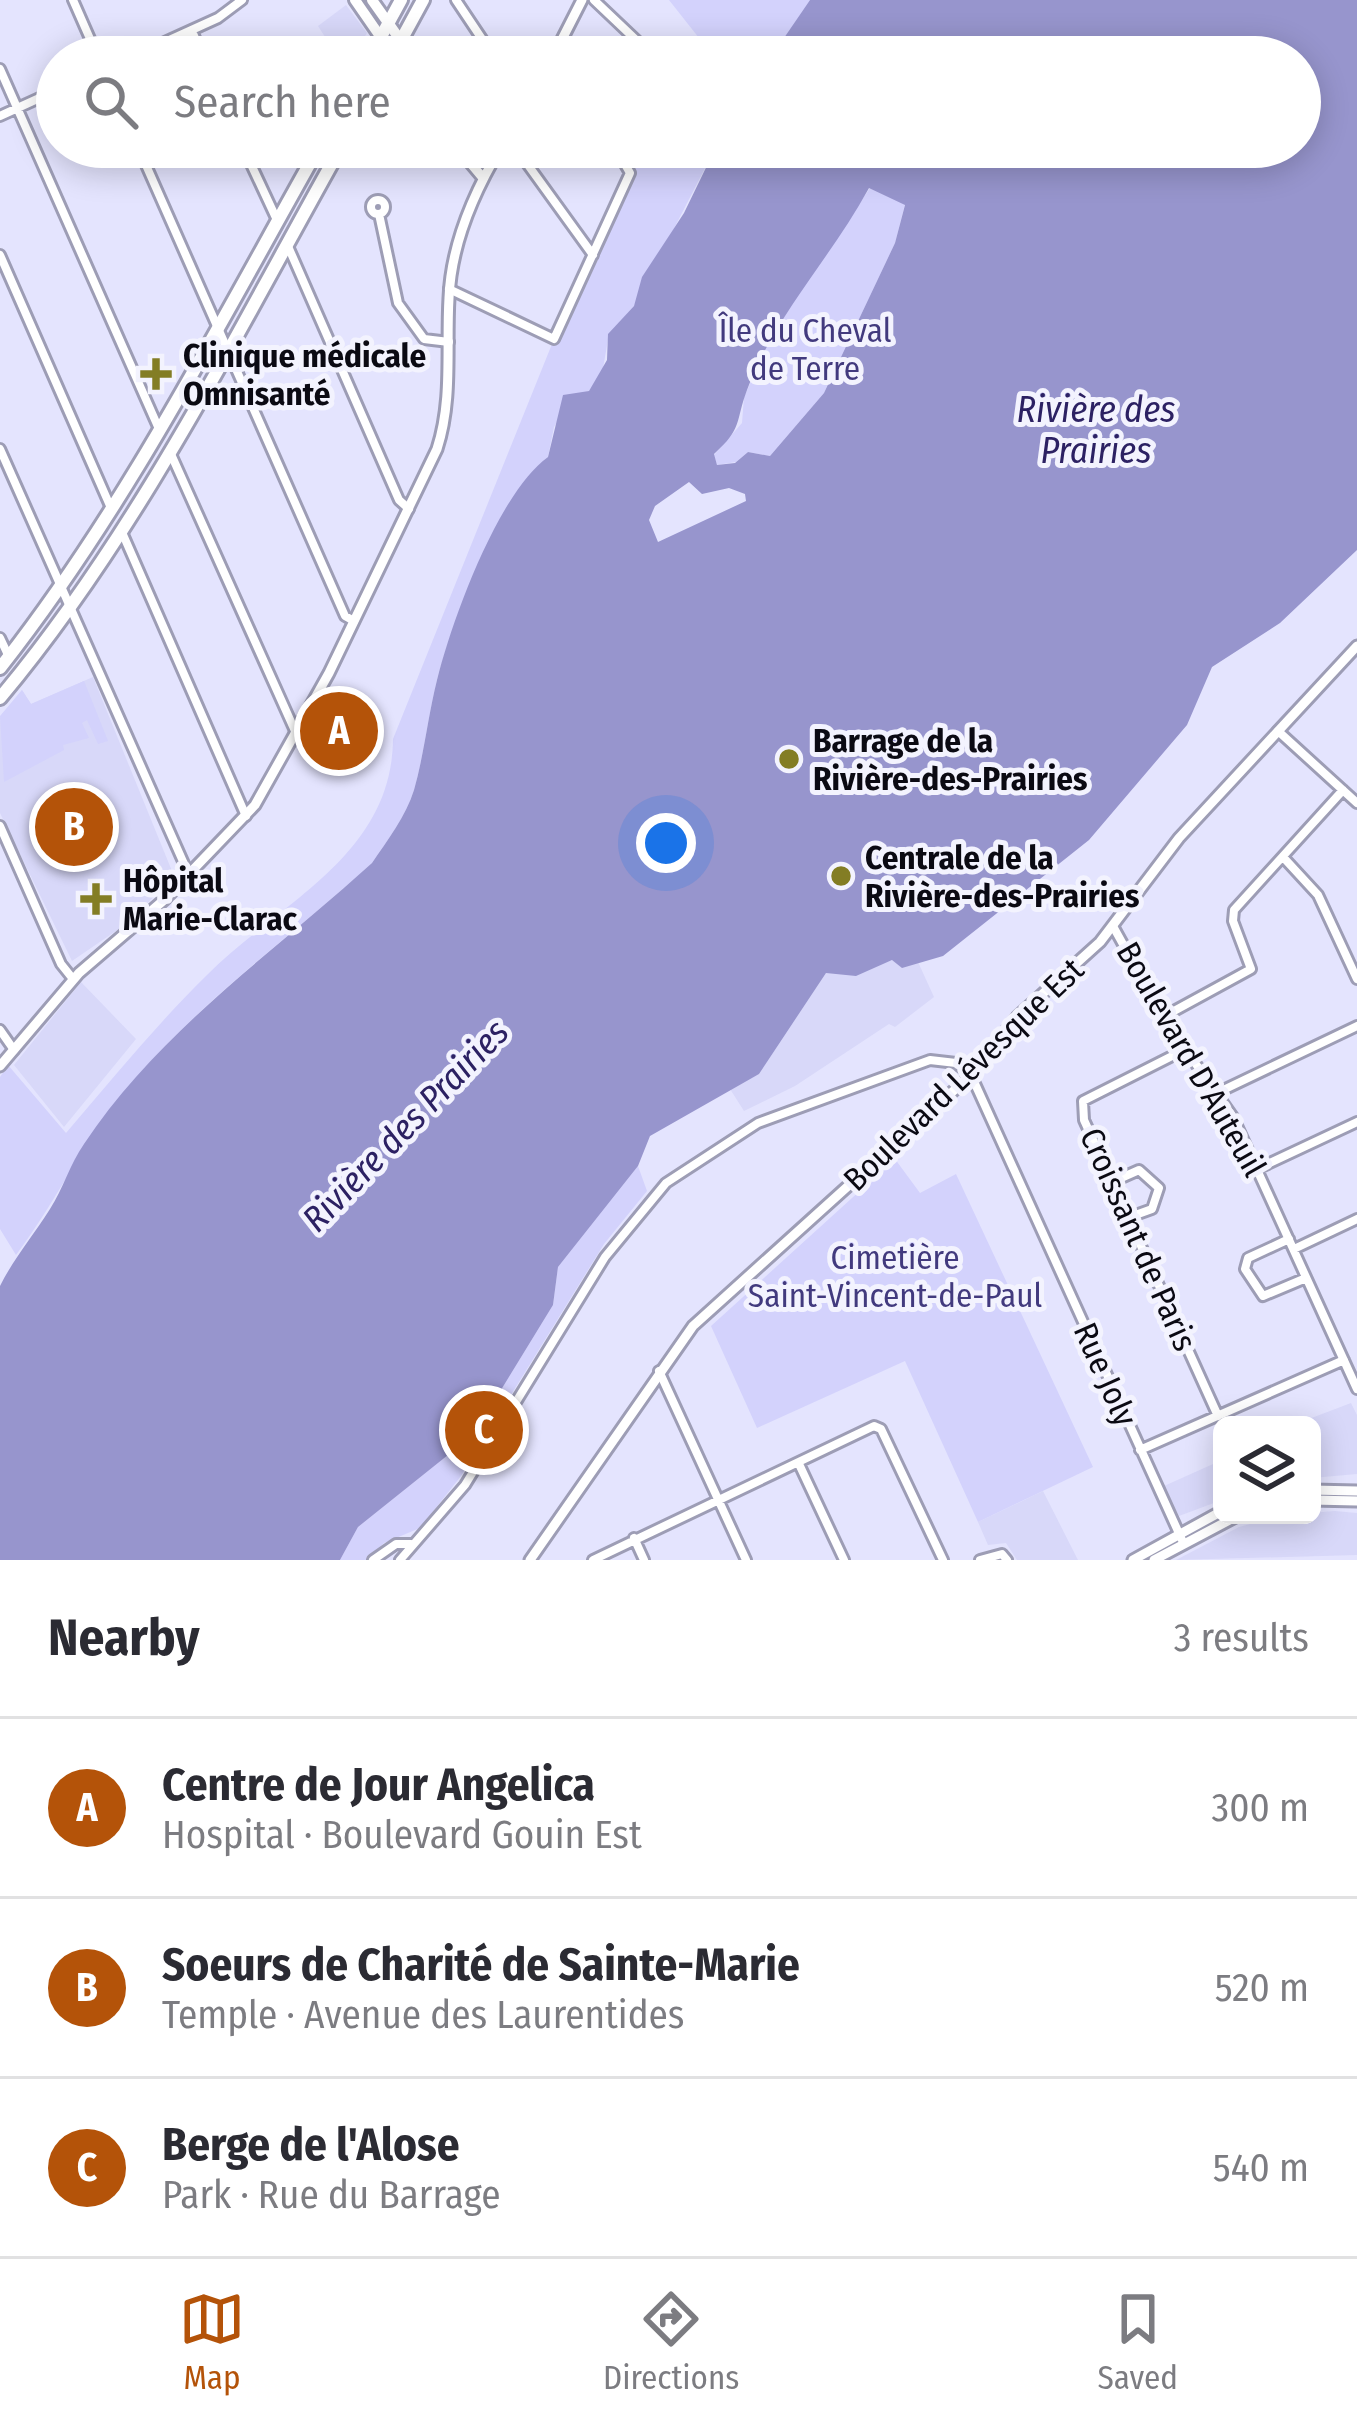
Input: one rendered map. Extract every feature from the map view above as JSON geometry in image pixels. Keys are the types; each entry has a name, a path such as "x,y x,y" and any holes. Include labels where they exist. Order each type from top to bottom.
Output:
{"main road":[{"path":"355,0 380,36"},
{"path":"371,0 397,36"},
{"path":"382,36 401,0"},
{"path":"404,36 423,0"},
{"path":"4,663 61,586 160,430 307,168"},
{"path":"0,698 70,607 170,451 329,168"}],"street":[{"path":"73,0 89,36"},
{"path":"456,0 480,36"},
{"path":"564,36 582,0"},
{"path":"594,0 632,36"},
{"path":"180,36 237,2"},
{"path":"192,31 194,36"},
{"path":"0,69 36,151"},
{"path":"0,116 36,99"},
{"path":"44,168 160,430"},
{"path":"147,168 345,616 354,621"},
{"path":"254,168 278,221"},
{"path":"475,168 483,178"},
{"path":"0,1066 73,979 189,875 246,816 297,735 409,509 443,428 449,289 463,226 489,168"},
{"path":"530,168 593,254"},
{"path":"449,289 554,339 628,168"},
{"path":"379,214 401,309 424,339 448,343"},
{"path":"287,244 399,500 409,509"},
{"path":"0,255 110,508"},
{"path":"0,449 189,875"},
{"path":"170,451 297,735"},
{"path":"120,529 246,816"},
{"path":"0,638 4,663"},
{"name":"Boulevard Lévesque Est","path":"530,1560 601,1466 659,1370 693,1326 971,1075 1018,1016 1114,928 1179,838 1357,646"},
{"path":"1276,730 1357,803"},
{"path":"1163,1016 1251,969 1233,921 1234,910 1343,790"},
{"path":"0,826 61,964 73,979"},
{"path":"1283,857 1318,895 1357,979"},
{"name":"Boulevard D'Auteuil","path":"1114,928 1163,1016 1219,1092 1357,1389"},
{"path":"1219,1092 1357,1026"},
{"path":"0,1030 14,1050"},
{"name":"Croissant de Paris","path":"1186,1049 1083,1101 1084,1120 1218,1416"},
{"path":"400,1560 465,1485 638,1211 678,1173 758,1124 930,1060 956,1063 971,1075"},
{"name":"Rue Joly","path":"971,1075 1181,1538"},
{"path":"1257,1169 1357,1122"},
{"path":"1112,1182 1139,1170 1160,1188 1152,1208 1127,1218"},
{"path":"1294,1249 1357,1219"},
{"path":"1289,1238 1248,1258 1245,1269 1262,1296 1306,1278"},
{"path":"1218,1416 1344,1360"},
{"path":"659,1370 746,1560"},
{"path":"1140,1450 1213,1418"},
{"path":"593,1560 874,1426 881,1429 943,1560"},
{"path":"799,1463 844,1560"},
{"path":"1321,1490 1356,1492"},
{"path":"1321,1498 1356,1492"},
{"path":"1154,1560 1213,1517"},
{"path":"1133,1560 1216,1524"},
{"path":"634,1538 644,1560"},
{"path":"373,1560 396,1544 412,1544"},
{"path":"980,1560 1002,1554 1007,1560"}],"shaded area":[{"path":"346,5 367,33 324,36 318,26"},
{"path":"93,677 174,876 129,922 72,961 0,813 0,717 22,690 31,704"},
{"path":"893,960 902,967 918,962 934,997 895,1027 889,1024 795,1086 744,1111 730,1089 759,1074 826,973 849,973"},
{"path":"81,982 136,1039 64,1127 14,1065"},
{"path":"1351,1403 1357,1415 1357,1474 1321,1477 1321,1416 1317,1416"},
{"path":"1213,1464 1213,1503 1179,1516 1164,1486"},
{"path":"1043,1491 1078,1560 1017,1560 1006,1543 988,1545 978,1522"},
{"path":"1321,1512 1357,1513 1357,1555 1176,1560 1239,1527 1321,1524"}],"green space":[{"path":"669,0 810,0 786,36 697,36"},
{"path":"633,168 705,168 634,306 609,334 602,374 589,391 572,397 554,427 548,457 514,498 481,560 444,656 414,790 401,819 372,863 219,994 134,1080 16,1255 0,1229 0,1077 8,1065 66,1133 207,975 327,874 353,846 374,815 388,780 393,739 554,339"},
{"name":"Île du Cheval de Terre","path":"870,188 905,204 895,243 824,393 770,456 748,452 736,462 717,465 714,455 742,423 744,397 773,332"},
{"path":"84,681 108,741 98,744 87,720 82,723 89,738 63,745 64,750 4,782 0,716 22,690 31,704"},
{"name":"Cimetière Saint-Vincent-de-Paul","path":"895,1159 920,1193 956,1174 1093,1467 978,1522 905,1361 757,1428 711,1326"},
{"path":"638,1166 647,1191 604,1244 461,1476 420,1528 384,1543 368,1560 340,1560 358,1527 463,1443 485,1416 553,1305 558,1267"}],"water":[{"name":"Rivière des Prairies","path":"810,0 1357,0 1357,550 1280,623 1212,667 1187,725 1089,840 943,956 902,968 892,960 856,976 826,973 759,1074 650,1136 638,1166 558,1267 553,1305 485,1416 463,1443 358,1527 340,1560 0,1560 0,1286 55,1201 84,1144 114,1103 182,1029 372,863 396,828 414,790 444,655 479,559 512,499 548,457 563,395 589,391 607,360 608,334 634,306 642,277 684,213 706,168 1321,168 1321,36 785,36","holes":["869,188 905,205 895,243 824,393 770,456 748,452 735,463 717,465 714,454 734,431 747,390 773,337","689,482 702,494 729,488 745,494 746,501 658,542 649,520 655,506"]}],"place":[{"name":"Clinique médicale Omnisanté","path":"156,374"},
{"name":"Centre de Jour Angelica","path":"339,731"},
{"name":"Barrage de la Rivière-des-Prairies","path":"789,759"},
{"name":"Soeurs de Charité de Sainte-Marie","path":"74,827"},
{"name":"Centrale de la Rivière-des-Prairies","path":"841,876"},
{"name":"Hôpital Marie-Clarac","path":"96,899"},
{"name":"Berge de l'Alose","path":"484,1430"}]}
